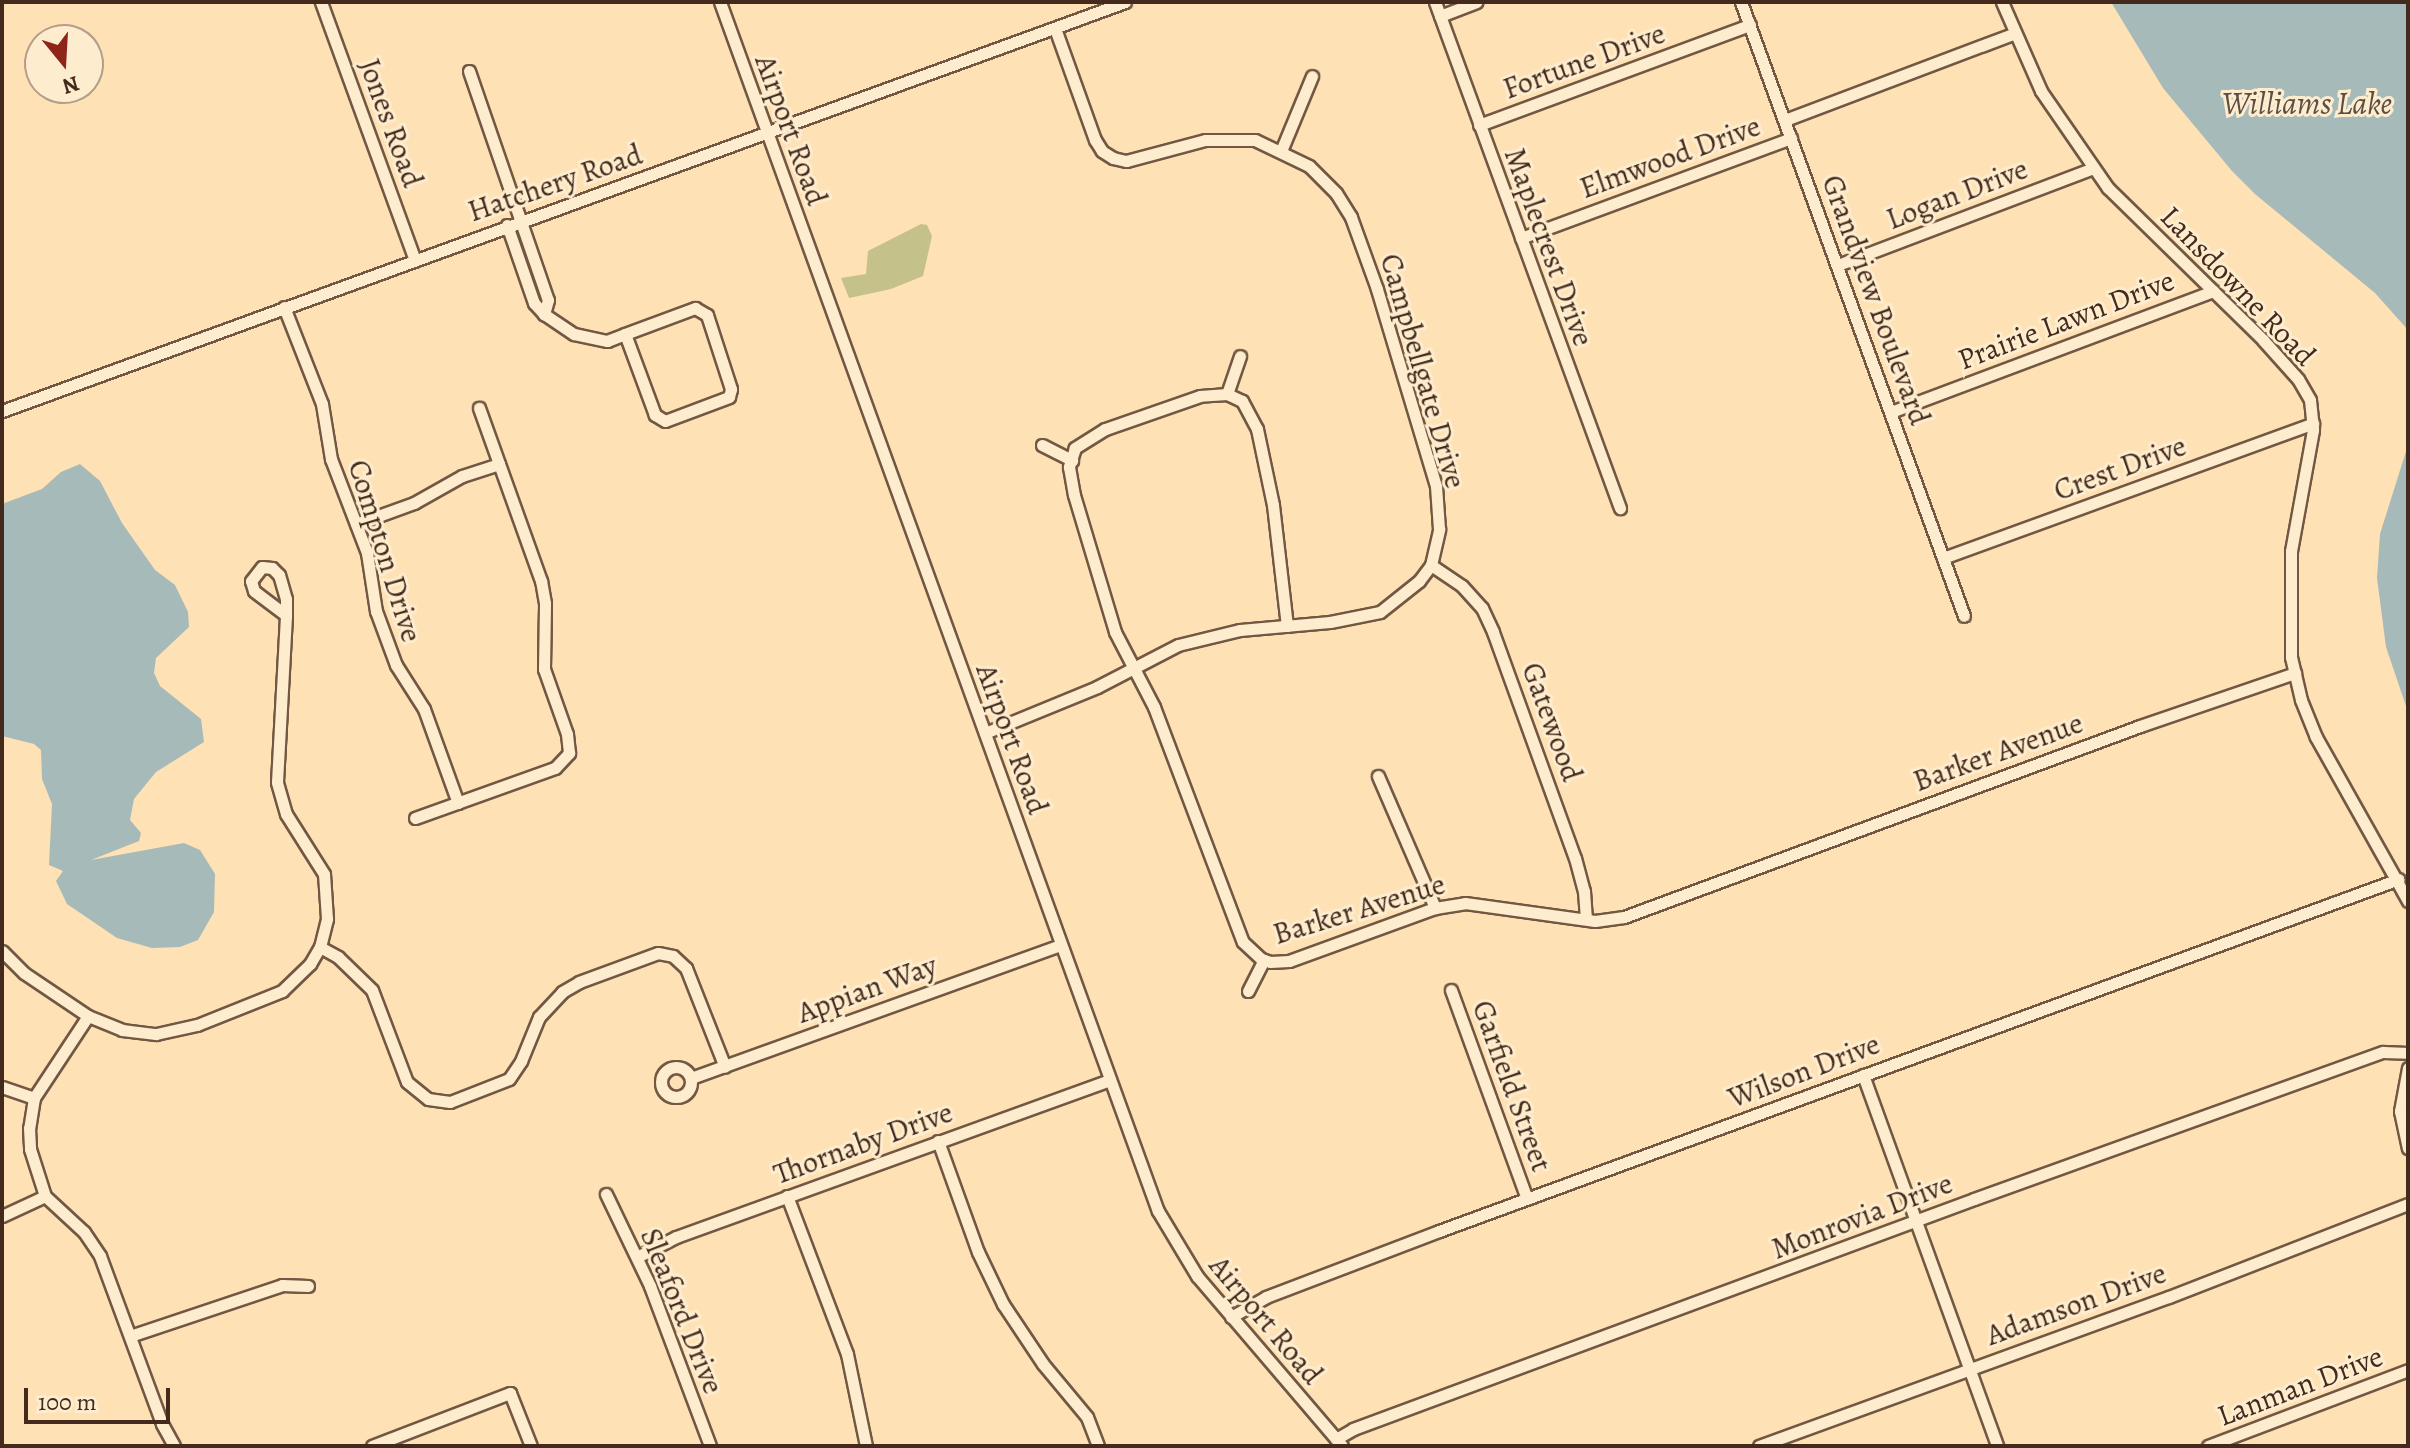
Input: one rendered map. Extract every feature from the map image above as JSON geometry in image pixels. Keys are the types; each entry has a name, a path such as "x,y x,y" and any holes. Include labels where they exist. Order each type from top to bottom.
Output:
{"street":[{"name":"Jones Road","path":"321,2 415,260"},
{"name":"Airport Road","path":"720,2 1109,1080 1167,1230 1187,1263 1339,1442"},
{"name":"Hatchery Road","path":"2,409 1125,2"},
{"name":"Maplecrest Drive","path":"1435,2 1620,508"},
{"path":"1440,16 1476,2"},
{"name":"Grandview Boulevard","path":"1741,2 1964,616"},
{"name":"Lansdowne Road","path":"2002,2 2041,91 2108,188 2298,379 2310,400 2313,423 2291,551 2289,610 2295,673 2316,737 2399,879 2408,901"},
{"name":"Fortune Drive","path":"1479,125 1750,25"},
{"name":"Campbellgate Drive","path":"1055,28 1095,140 1102,151 1113,158 1126,161 1174,146 1230,139 1255,140 1309,166 1336,193 1362,246 1436,486 1439,529 1431,565"},
{"name":"Elmwood Drive","path":"1785,120 2015,33"},
{"path":"469,71 548,300 544,314"},
{"path":"1281,151 1312,76"},
{"name":"Elmwood Drive","path":"1521,238 1791,138"},
{"name":"Logan Drive","path":"1838,265 2093,168"},
{"path":"507,225 534,303 544,314 590,340 607,341 625,334 695,308 707,315 731,389 729,397 665,421 655,415 625,334"},
{"name":"Prairie Lawn Drive","path":"1891,412 2213,291"},
{"name":"Compton Drive","path":"284,307 322,404 331,459 372,572 376,611 396,665 424,709 458,803"},
{"path":"1227,394 1240,356"},
{"path":"1042,445 1072,460 1082,442 1105,429 1200,396 1227,394 1242,401 1257,429 1273,505 1287,626"},
{"path":"415,818 555,768 569,753 567,734 544,669 545,603 541,581 479,408"},
{"name":"Crest Drive","path":"1943,558 2313,423"},
{"name":"Barker Avenue","path":"1072,460 1069,467 1088,547 1115,632 1134,666 1186,786 1243,942 1264,960 1289,961 1435,908 1465,903 1586,919 1624,917 2110,737 2295,673"},
{"path":"356,524 414,503 462,476 499,464"},
{"path":"985,733 1059,704 1178,645 1211,635 1330,622 1380,612 1419,581 1431,565"},
{"name":"Gatewood","path":"1431,565 1462,586 1482,608 1493,632 1575,858 1586,919"},
{"path":"2,951 24,973 88,1016 122,1030 156,1034 197,1025 282,991 310,964 320,947 327,919 324,874 286,814 277,782 286,615"},
{"path":"1378,776 1435,908"},
{"name":"Wilson Drive","path":"1231,1317 1266,1297 1527,1199 2399,879"},
{"name":"Appian Way","path":"691,1078 1061,945"},
{"path":"320,947 338,957 372,990 407,1082 428,1099 450,1102 509,1079 521,1061 539,1017 562,992 579,982 658,953 673,956 686,968 725,1067"},
{"path":"1248,991 1264,960"},
{"name":"Garfield Street","path":"1451,990 1527,1199"},
{"path":"88,1016 34,1098 29,1128 30,1149 45,1196 84,1232 100,1256 162,1424 174,1446"},
{"name":"Monrovia Drive","path":"1339,1442 1353,1429 1915,1221 2383,1052 2408,1053"},
{"path":"2408,1068 2400,1111 2408,1148"},
{"path":"1863,1075 1997,1446"},
{"name":"Thornaby Drive","path":"637,1257 676,1237 1109,1080"},
{"path":"2,1087 34,1098"},
{"path":"938,1141 978,1252 1003,1304 1043,1364 1087,1417 1098,1446"},
{"name":"Sleaford Drive","path":"606,1194 637,1257 710,1446"},
{"path":"2,1216 45,1196"},
{"path":"787,1196 847,1354 866,1446"},
{"name":"Adamson Drive","path":"1759,1446 2169,1297 2408,1204"},
{"path":"130,1336 282,1285 308,1286"},
{"name":"Lanman Drive","path":"2208,1446 2408,1370"},
{"path":"372,1446 510,1393 531,1446"}],"shaded area":[{"path":"921,224 927,225 932,236 923,276 891,289 849,298 841,278 866,274 868,251"}],"water":[{"name":"Williams Lake","path":"2111,2 2408,2 2408,330 2375,293 2255,194 2232,171 2163,88"},
{"path":"2408,445 2408,712 2386,647 2377,578 2380,534"},
{"path":"80,464 100,481 122,523 155,570 175,585 188,612 189,627 156,658 154,673 160,686 201,719 204,742 156,772 134,799 130,820 141,833 139,841 91,860 184,843 200,850 215,874 214,912 198,940 180,947 152,948 117,938 67,904 56,881 63,871 49,865 52,804 42,779 41,750 34,744 2,736 2,504 42,489 61,472"}]}
